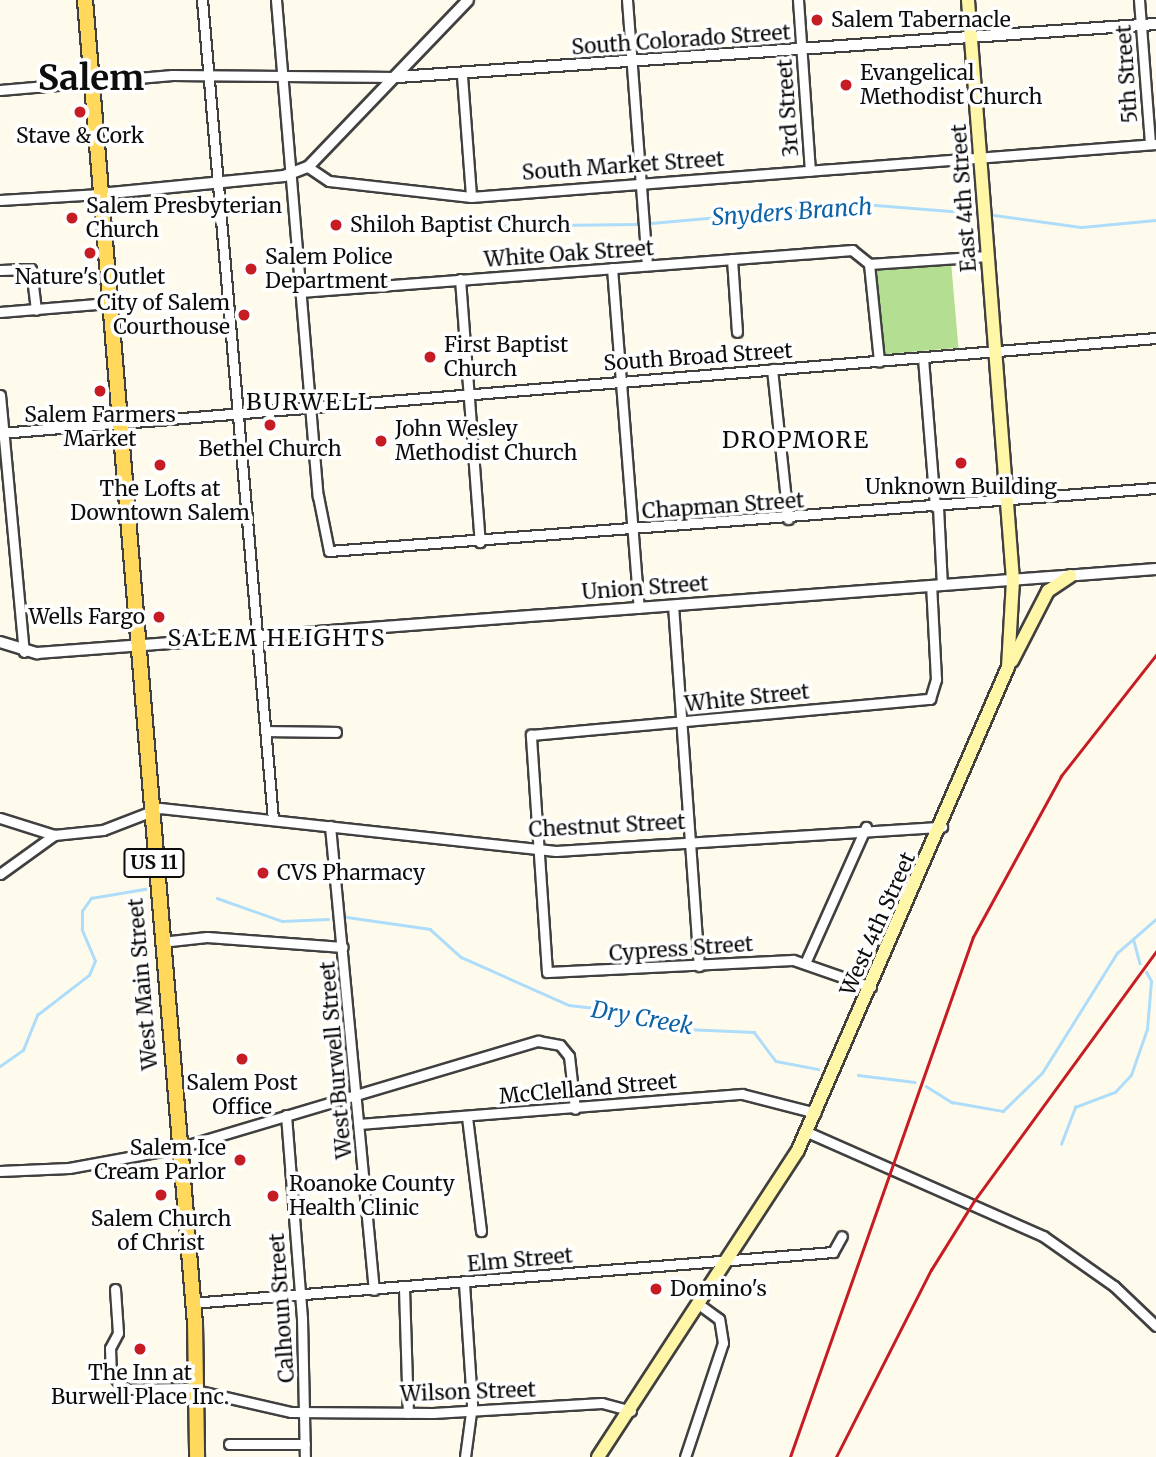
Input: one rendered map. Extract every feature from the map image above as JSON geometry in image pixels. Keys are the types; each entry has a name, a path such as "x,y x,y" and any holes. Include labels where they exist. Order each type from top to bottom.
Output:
{"main road":[{"name":"US 11","path":"85,0 118,424"},
{"name":"East 4th Street","path":"968,0 995,351"},
{"name":"West 4th Street","path":"598,1457 631,1410 807,1132 942,827 1008,667 1013,580 995,351"},
{"name":"West Main Street","path":"118,424 191,1303 197,1392 197,1457"},
{"path":"1008,667 1048,591 1070,576"}],"street":[{"path":"202,0 234,414 258,637 273,820"},
{"path":"276,0 285,74 299,292 310,406"},
{"path":"627,0 647,265"},
{"name":"3rd Street","path":"798,0 810,171"},
{"name":"5th Street","path":"1139,0 1153,144"},
{"path":"0,200 100,194 292,175 308,167 398,77 462,3"},
{"name":"South Colorado Street","path":"0,90 172,75 462,76 1156,24"},
{"path":"462,76 471,197"},
{"name":"South Market Street","path":"308,167 330,181 471,197 1153,144"},
{"name":"White Oak Street","path":"299,292 842,250 862,253 869,264"},
{"path":"879,361 869,264 988,256"},
{"path":"732,259 737,332"},
{"path":"612,268 639,608"},
{"path":"0,270 31,269 36,310"},
{"path":"460,279 480,542"},
{"path":"0,312 109,303"},
{"name":"South Broad Street","path":"1,433 1156,338"},
{"name":"White Street","path":"536,850 531,735 928,699 936,692 937,507 923,358"},
{"path":"772,369 789,519"},
{"path":"0,395 1,433 24,652 0,642"},
{"name":"Chapman Street","path":"310,406 325,545 334,553 1007,502 1156,488"},
{"name":"Union Street","path":"24,652 136,646 1156,569"},
{"path":"673,605 693,840 699,966"},
{"path":"266,731 336,732"},
{"path":"0,818 54,835 103,830 150,810"},
{"name":"Chestnut Street","path":"150,810 273,820 536,850 866,827 942,827"},
{"name":"West Burwell Street","path":"330,827 374,1290"},
{"path":"806,961 866,827"},
{"path":"0,874 54,835"},
{"name":"Cypress Street","path":"536,850 543,962 550,974 806,961 871,987"},
{"path":"161,942 207,937 343,947"},
{"path":"0,1171 69,1168 178,1148 531,1042 565,1050 575,1109"},
{"name":"McClelland Street","path":"359,1124 742,1094 816,1113"},
{"name":"Calhoun Street","path":"286,1115 301,1296 305,1457"},
{"path":"467,1117 481,1231"},
{"path":"807,1132 1043,1236 1114,1286 1156,1326"},
{"name":"Elm Street","path":"191,1303 833,1252 842,1236"},
{"path":"464,1283 470,1412 465,1457"},
{"path":"404,1288 408,1413"},
{"name":"Wilson Street","path":"115,1289 118,1334 110,1348 115,1383 124,1389 197,1392 305,1413 470,1412 602,1403 631,1410"},
{"path":"685,1457 723,1343 719,1319 698,1304"},
{"path":"229,1444 305,1444"}],"green space":[{"path":"951,262 958,348 884,354 876,269"}],"waterway":[{"name":"Snyders Branch","path":"651,223 863,204 975,213"},
{"name":"Snyders Branch","path":"994,215 1082,227 1156,220"},
{"name":"Snyders Branch","path":"473,226 638,224"},
{"name":"Dry Creek","path":"0,1066 23,1050 37,1015 89,975 95,961 82,930 82,911 91,898 145,889"},
{"name":"Dry Creek","path":"217,898 282,921 328,919"},
{"name":"Dry Creek","path":"347,917 430,929 461,957 569,1005 655,1015 685,1029 754,1032 776,1061 818,1069"},
{"name":"Dry Creek","path":"926,1086 952,1102 1003,1111 1042,1073 1117,953 1156,919"},
{"path":"1134,941 1140,963"},
{"path":"1061,1144 1075,1107 1115,1092 1131,1075 1147,1029 1151,981 1146,972"},
{"name":"Dry Creek","path":"858,1075 915,1082"}],"railway":[{"path":"790,1457 973,937 1061,776 1156,655"},
{"path":"836,1457 931,1270 974,1201 1156,951"}],"place":[{"name":"Salem Tabernacle","path":"817,20"},
{"name":"Evangelical Methodist Church","path":"846,85"},
{"name":"Stave & Cork","path":"80,112"},
{"name":"Salem Presbyterian Church","path":"72,218"},
{"name":"Shiloh Baptist Church","path":"336,225"},
{"name":"Nature's Outlet","path":"90,253"},
{"name":"Salem Police Department","path":"251,269"},
{"name":"City of Salem Courthouse","path":"244,315"},
{"name":"First Baptist Church","path":"430,357"},
{"name":"Salem Farmers Market","path":"100,391"},
{"name":"Bethel Church","path":"270,425"},
{"name":"John Wesley Methodist Church","path":"381,441"},
{"name":"Unknown Building","path":"961,463"},
{"name":"The Lofts at Downtown Salem","path":"160,465"},
{"name":"Wells Fargo","path":"159,617"},
{"name":"CVS Pharmacy","path":"263,873"},
{"name":"Salem Post Office","path":"242,1059"},
{"name":"Salem Ice Cream Parlor","path":"240,1160"},
{"name":"Salem Church of Christ","path":"161,1195"},
{"name":"Roanoke County Health Clinic","path":"273,1196"},
{"name":"Domino's","path":"656,1289"},
{"name":"The Inn at Burwell Place Inc.","path":"140,1349"}],"district":[{"name":"Salem","path":"91,78"},
{"name":"BURWELL","path":"310,402"},
{"name":"DROPMORE","path":"796,440"},
{"name":"SALEM HEIGHTS","path":"277,638"}]}
